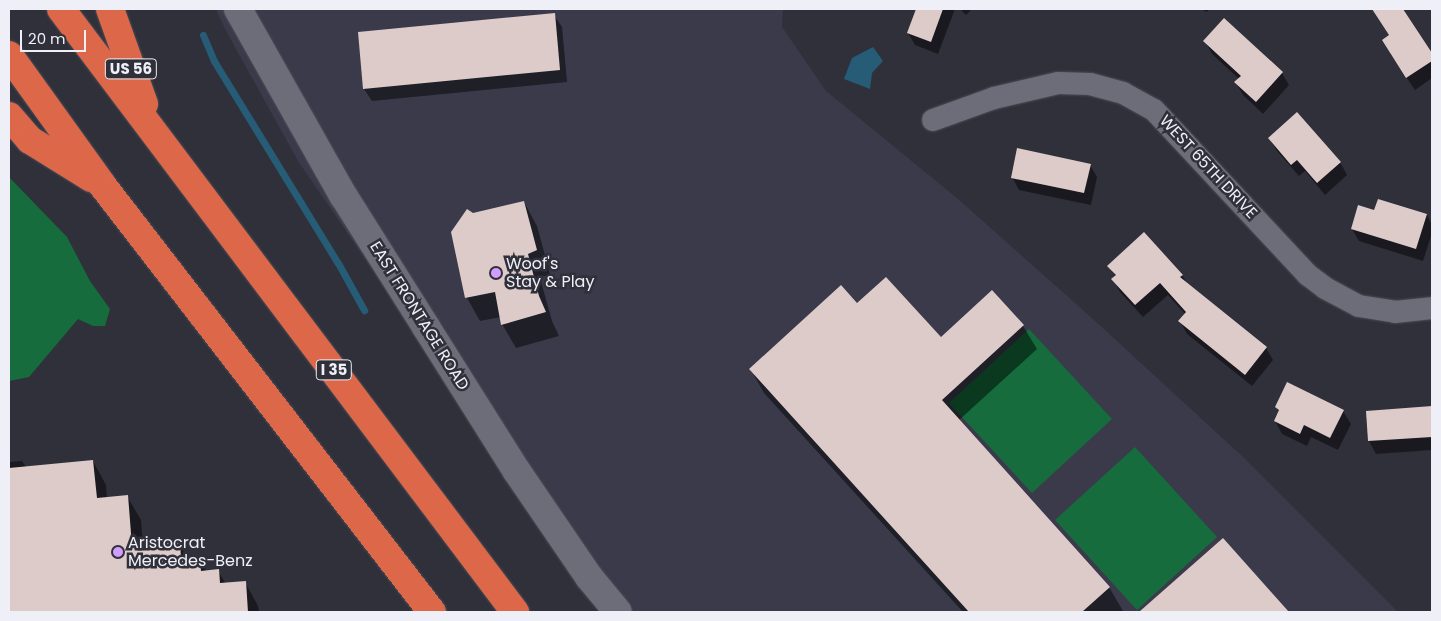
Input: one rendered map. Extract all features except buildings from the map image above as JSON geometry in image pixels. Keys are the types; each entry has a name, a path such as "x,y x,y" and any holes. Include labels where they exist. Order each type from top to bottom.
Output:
{"highway":[{"name":"I 35","path":"61,9 515,612"},
{"name":"US 56","path":"110,9 152,129"},
{"path":"9,55 103,186 432,612"},
{"path":"9,116 30,140 103,186"}],"street":[{"name":"EAST FRONTAGE ROAD","path":"238,9 343,195 516,470 589,577 618,612"},
{"name":"WEST 65TH DRIVE","path":"933,120 994,98 1029,88 1058,84 1090,84 1123,94 1154,110 1308,275 1325,288 1359,306 1395,312 1432,308"}],"shaded area":[{"path":"216,9 783,9 782,27 826,91 958,199 1094,320 1242,456 1398,612 608,612 298,161 225,29"}],"green space":[{"path":"9,177 67,237 90,281 110,309 105,326 93,326 78,319 29,377 9,381"},
{"path":"1029,329 1112,419 1032,493 949,403"},
{"path":"1135,447 1217,537 1137,610 1055,520"}],"water":[{"path":"873,47 883,61 872,73 870,89 844,79 852,58"}],"waterway":[{"path":"203,35 214,61 338,263 364,310"}],"place":[{"name":"Woof's Stay & Play","path":"496,273"},
{"name":"Aristocrat Mercedes-Benz","path":"118,552"}]}
